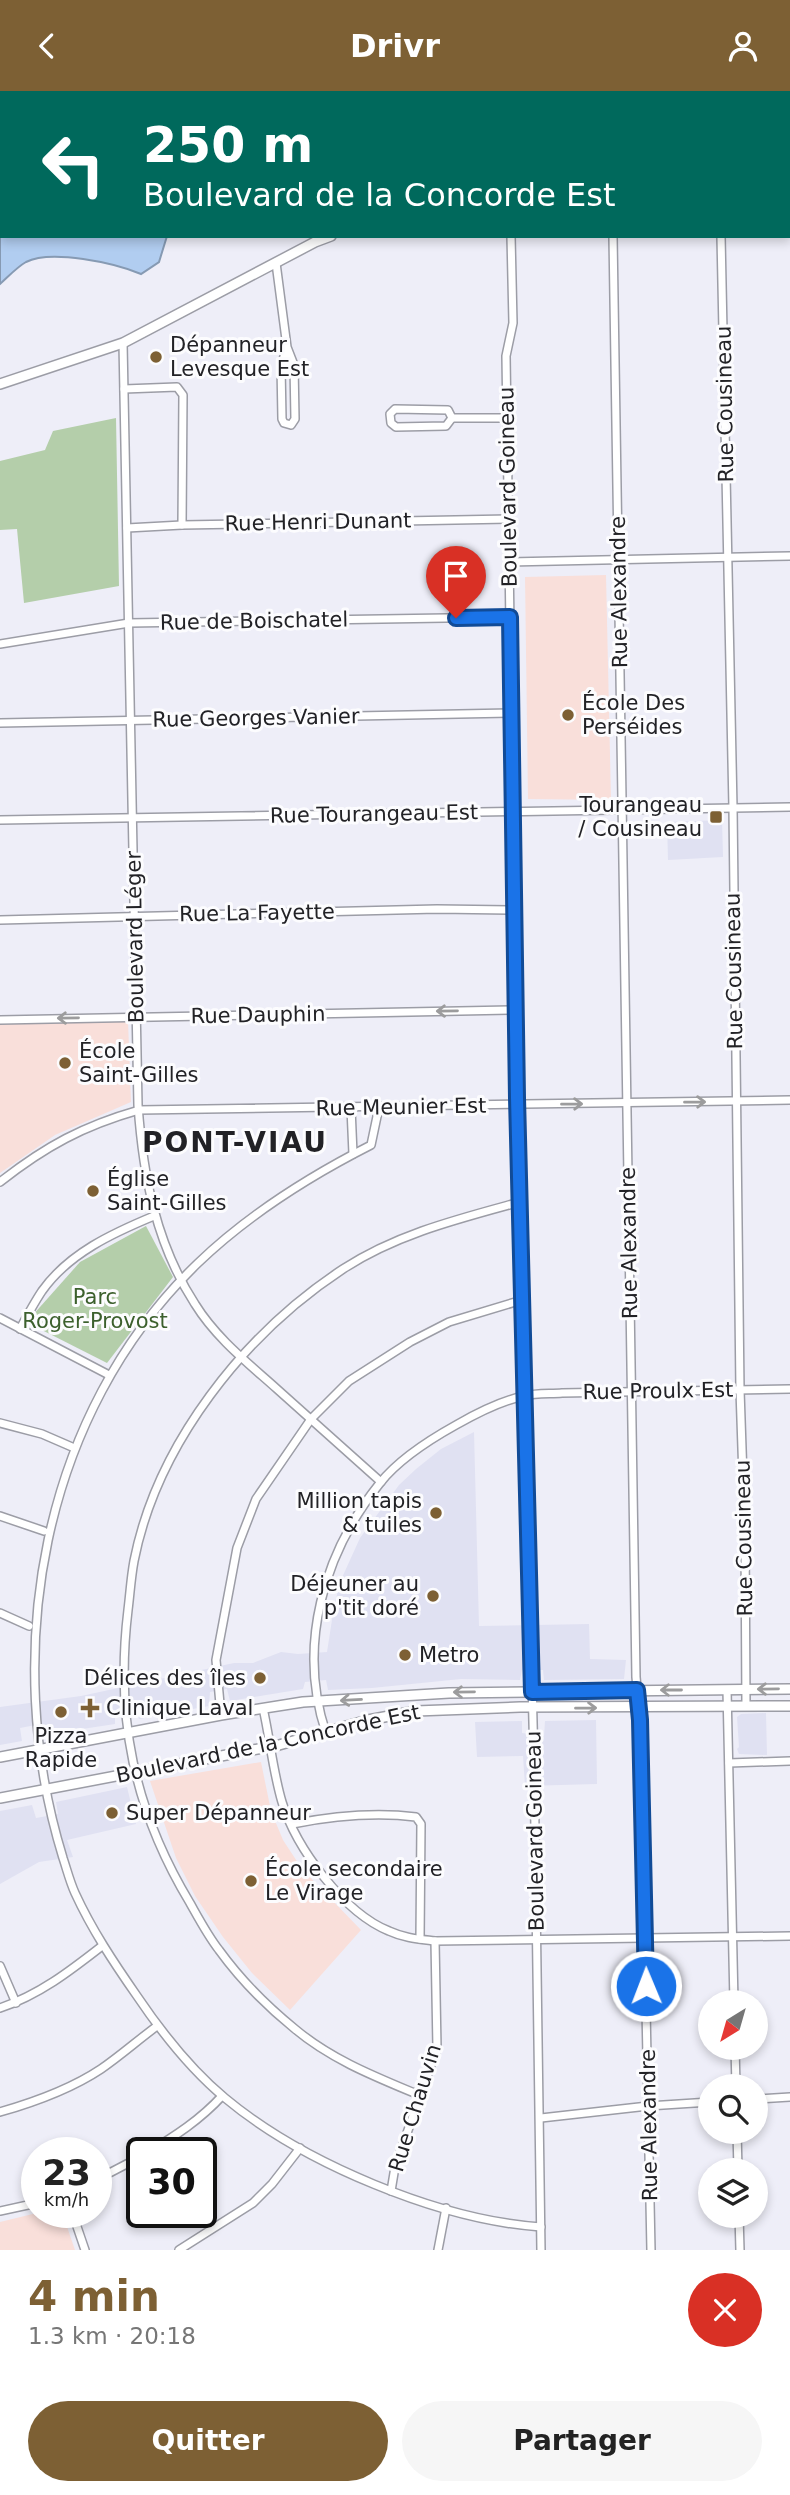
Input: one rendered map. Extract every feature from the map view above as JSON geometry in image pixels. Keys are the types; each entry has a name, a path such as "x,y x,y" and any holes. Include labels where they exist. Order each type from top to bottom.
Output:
{"street":[{"path":"0,384 123,343 327,238"},
{"name":"Boulevard Goineau","path":"511,238 513,323 506,356 514,910 533,1708 541,2250"},
{"name":"Rue Alexandre","path":"613,238 630,1391 651,2250"},
{"name":"Rue Cousineau","path":"721,238 733,808 746,1706"},
{"path":"276,263 287,347 294,365 295,419 292,425 282,419 281,366 287,347"},
{"name":"Boulevard Léger","path":"123,343 136,1018 139,1110 146,1181 154,1216 171,1261 195,1304 242,1358 381,1482"},
{"path":"124,389 177,387 181,390 182,525"},
{"path":"396,409 448,409 452,418 446,426 396,427 391,423 390,414 396,409"},
{"path":"452,418 507,418"},
{"name":"Rue Henri Dunant","path":"127,528 509,519"},
{"path":"509,562 790,556"},
{"name":"Rue de Boischatel","path":"0,644 129,623 510,617"},
{"name":"Rue Georges Vanier","path":"0,723 512,713"},
{"name":"Rue Tourangeau Est","path":"0,820 790,807"},
{"name":"Rue La Fayette","path":"0,920 437,909 514,910"},
{"name":"Rue Dauphin","path":"0,1020 516,1010"},
{"name":"Rue Meunier Est","path":"0,1182 26,1161 60,1140 101,1121 139,1110 790,1100"},
{"path":"27,1638 38,1557 59,1478 109,1375 143,1326 197,1265 278,1198 371,1145 379,1107"},
{"path":"351,1108 353,1154"},
{"path":"419,2095 350,2066 321,2048 295,2029 242,1978 217,1948 173,1874 150,1823 127,1733 123,1696 123,1649 134,1561 144,1525 161,1479 188,1427 209,1395 281,1318 343,1270 393,1242 429,1227 520,1202"},
{"path":"20,1329 43,1290 66,1266 118,1230 154,1216"},
{"path":"221,1715 216,1660 237,1548 256,1499 310,1419 349,1381 410,1342 449,1322 522,1300"},
{"path":"0,1318 109,1375"},
{"name":"Rue Proulx Est","path":"326,1733 317,1702 314,1675 314,1626 322,1592 350,1529 381,1482 435,1437 495,1405 526,1396 630,1391 790,1389"},
{"path":"0,1423 42,1434 72,1447"},
{"path":"0,1516 44,1531"},
{"path":"0,1613 29,1626"},
{"path":"27,1662 29,1713 41,1789 73,1890 102,1946 157,2026 183,2058 222,2096 254,2121 349,2174 391,2191 446,2208 517,2225 541,2227"},
{"name":"Boulevard de la Concorde Est","path":"0,1757 221,1715 317,1702 434,1693 790,1689"},
{"path":"727,1690 734,1990"},
{"name":"Boulevard de la Concorde Est","path":"0,1798 271,1747 368,1720 406,1713 461,1708 790,1706"},
{"path":"263,1708 279,1792 292,1824 317,1867 339,1895 355,1911 387,1931 410,1938 435,1941 790,1936"},
{"path":"729,1763 790,1761"},
{"path":"292,1824 343,1816 394,1814 416,1817 421,1823 421,1939"},
{"name":"Rue Chauvin","path":"391,2191 419,2095 437,2048 435,1941"},
{"path":"0,2008 16,2003 61,1978 102,1946"},
{"path":"0,1966 16,2003"},
{"path":"0,2112 36,2101 73,2085 100,2070 157,2026"},
{"path":"173,2137 207,2112 222,2096"},
{"path":"768,2098 790,2097"},
{"path":"541,2118 698,2103"},
{"path":"179,2250 253,2203 272,2184 300,2148"},
{"path":"0,2211 21,2206"},
{"path":"438,2250 446,2208"},
{"path":"77,2228 85,2250"},
{"path":"739,2228 740,2250"}],"shaded area":[{"name":"École Des Perséides","path":"606,575 611,800 528,799 525,577"},
{"path":"722,820 723,857 668,860 667,822"},
{"name":"École Saint-Gilles","path":"128,1021 131,1102 55,1135 0,1173 0,1023"},
{"path":"474,1432 479,1626 589,1624 590,1659 626,1660 624,1679 544,1680 543,1670 522,1670 520,1680 461,1679 328,1690 326,1680 305,1682 303,1689 230,1701 227,1689 210,1692 209,1706 139,1719 134,1707 115,1711 115,1724 43,1735 41,1724 20,1728 22,1741 0,1745 0,1707 81,1696 234,1663 253,1663 281,1652 327,1652 340,1582 360,1538 399,1485 416,1469 441,1449"},
{"path":"766,1713 767,1755 739,1754 737,1717 741,1714"},
{"path":"596,1720 597,1784 525,1786 523,1756 477,1757 475,1722 522,1721 522,1733 544,1736 545,1721"},
{"name":"École secondaire Le Virage","path":"261,1762 271,1811 283,1840 302,1869 361,1930 290,2010 252,1973 195,1896 176,1858 150,1781"},
{"path":"127,1787 136,1824 67,1840 73,1857 39,1862 0,1884 0,1811 32,1805 36,1818 58,1814 56,1802"},
{"path":"21,2217 21,2228 67,2228 75,2250 0,2250 0,2222"}],"green space":[{"path":"116,418 119,586 24,603 17,529 0,530 0,461 45,450 53,431"},
{"name":"Parc Roger-Provost","path":"146,1226 173,1277 107,1363 34,1326 32,1316 80,1262"}],"water":[{"path":"0,238 166,238 159,262 141,274 100,262 51,257 26,262 0,284"}],"place":[{"name":"Dépanneur Levesque Est","path":"156,357"},
{"name":"École Des Perséides","path":"568,715"},
{"name":"Tourangeau / Cousineau","path":"716,817"},
{"name":"École Saint-Gilles","path":"65,1063"},
{"name":"Église Saint-Gilles","path":"93,1191"},
{"name":"Million tapis & tuiles","path":"436,1513"},
{"name":"Déjeuner au p'tit doré","path":"433,1596"},
{"name":"Metro","path":"405,1655"},
{"name":"Délices des îles","path":"260,1678"},
{"name":"Clinique Laval","path":"90,1708"},
{"name":"Pizza Rapide","path":"61,1712"},
{"name":"Super Dépanneur","path":"112,1813"},
{"name":"École secondaire Le Virage","path":"251,1881"}],"district":[{"name":"PONT-VIAU","path":"235,1142"}],"route":[{"path":"456,618 510,617 517,1098 532,1692 637,1690 646,1986"}]}
